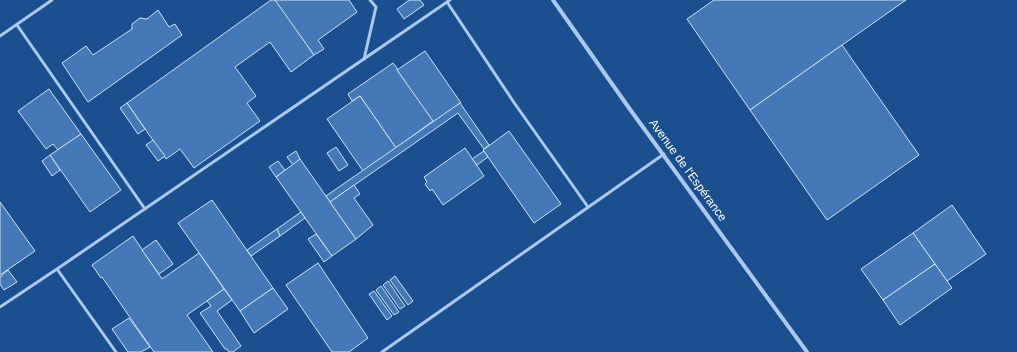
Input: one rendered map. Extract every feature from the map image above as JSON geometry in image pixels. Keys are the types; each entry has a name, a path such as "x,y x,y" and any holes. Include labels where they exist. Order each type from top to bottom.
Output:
{"street":[{"name":"Avenue de l'Espérance","path":"553,0 629,108 807,352"}],"lane":[{"path":"0,36 52,0"},
{"path":"364,59 376,7 370,0"},
{"path":"0,307 58,269 448,1 515,104 588,207"},
{"path":"17,25 145,209"},
{"path":"382,352 664,154"},
{"path":"58,269 116,352"}],"building":[{"path":"271,0 275,0 277,2 314,55 291,72 270,42 235,67 256,96 247,103 260,121 194,168 180,149 166,159 127,103"},
{"path":"275,0 349,0 357,12 318,40 324,49 314,55"},
{"path":"409,0 420,0 424,5 404,19 397,9"},
{"path":"714,0 906,0 750,110 687,19"},
{"path":"158,10 169,27 175,24 182,35 88,102 62,63 86,46 93,55 132,29 132,24 140,18 147,19"},
{"path":"842,45 919,155 827,220 750,110"},
{"path":"425,51 461,103 433,122 397,70"},
{"path":"393,63 433,121 396,148 360,96 352,101 348,94"},
{"path":"49,89 81,134 58,150 53,144 46,149 18,111"},
{"path":"360,96 396,148 363,171 327,119"},
{"path":"127,103 145,129 138,134 120,108"},
{"path":"460,103 489,145 484,149 458,113 330,202 326,196"},
{"path":"509,131 561,204 534,223 483,150"},
{"path":"81,134 121,190 90,212 50,155"},
{"path":"153,140 165,156 158,161 146,145"},
{"path":"336,147 348,165 339,171 327,153"},
{"path":"465,148 484,176 443,205 432,189 430,191 425,184 427,182 424,177"},
{"path":"296,151 300,159 293,165 287,157"},
{"path":"484,151 488,157 477,165 472,159"},
{"path":"50,155 60,170 52,176 42,161"},
{"path":"300,159 356,239 332,256 276,177"},
{"path":"278,161 285,170 276,177 269,167"},
{"path":"354,185 360,194 354,198 373,225 356,239 330,202"},
{"path":"212,200 273,288 240,311 178,223"},
{"path":"0,202 35,251 0,275"},
{"path":"952,205 986,254 947,281 913,233"},
{"path":"301,212 305,218 280,236 277,229"},
{"path":"277,229 280,236 251,256 247,250"},
{"path":"913,233 935,264 883,300 861,269"},
{"path":"316,234 332,256 324,262 308,239"},
{"path":"133,236 162,279 199,253 224,289 187,315 213,352 154,352 92,265"},
{"path":"156,240 173,264 159,274 142,250"},
{"path":"318,263 368,338 349,352 332,352 286,285"},
{"path":"935,264 952,288 900,325 883,300"},
{"path":"8,270 17,282 4,290 0,284 0,277"},
{"path":"395,276 413,301 408,305 390,280"},
{"path":"388,281 405,306 400,309 383,285"},
{"path":"381,286 399,312 394,315 376,290"},
{"path":"273,288 288,309 254,333 240,311"},
{"path":"224,289 232,300 217,311 241,346 233,352 229,352 225,349 200,313 211,306 207,301"},
{"path":"374,291 392,316 387,320 369,294"},
{"path":"129,318 150,347 141,352 128,352 112,329"}]}
